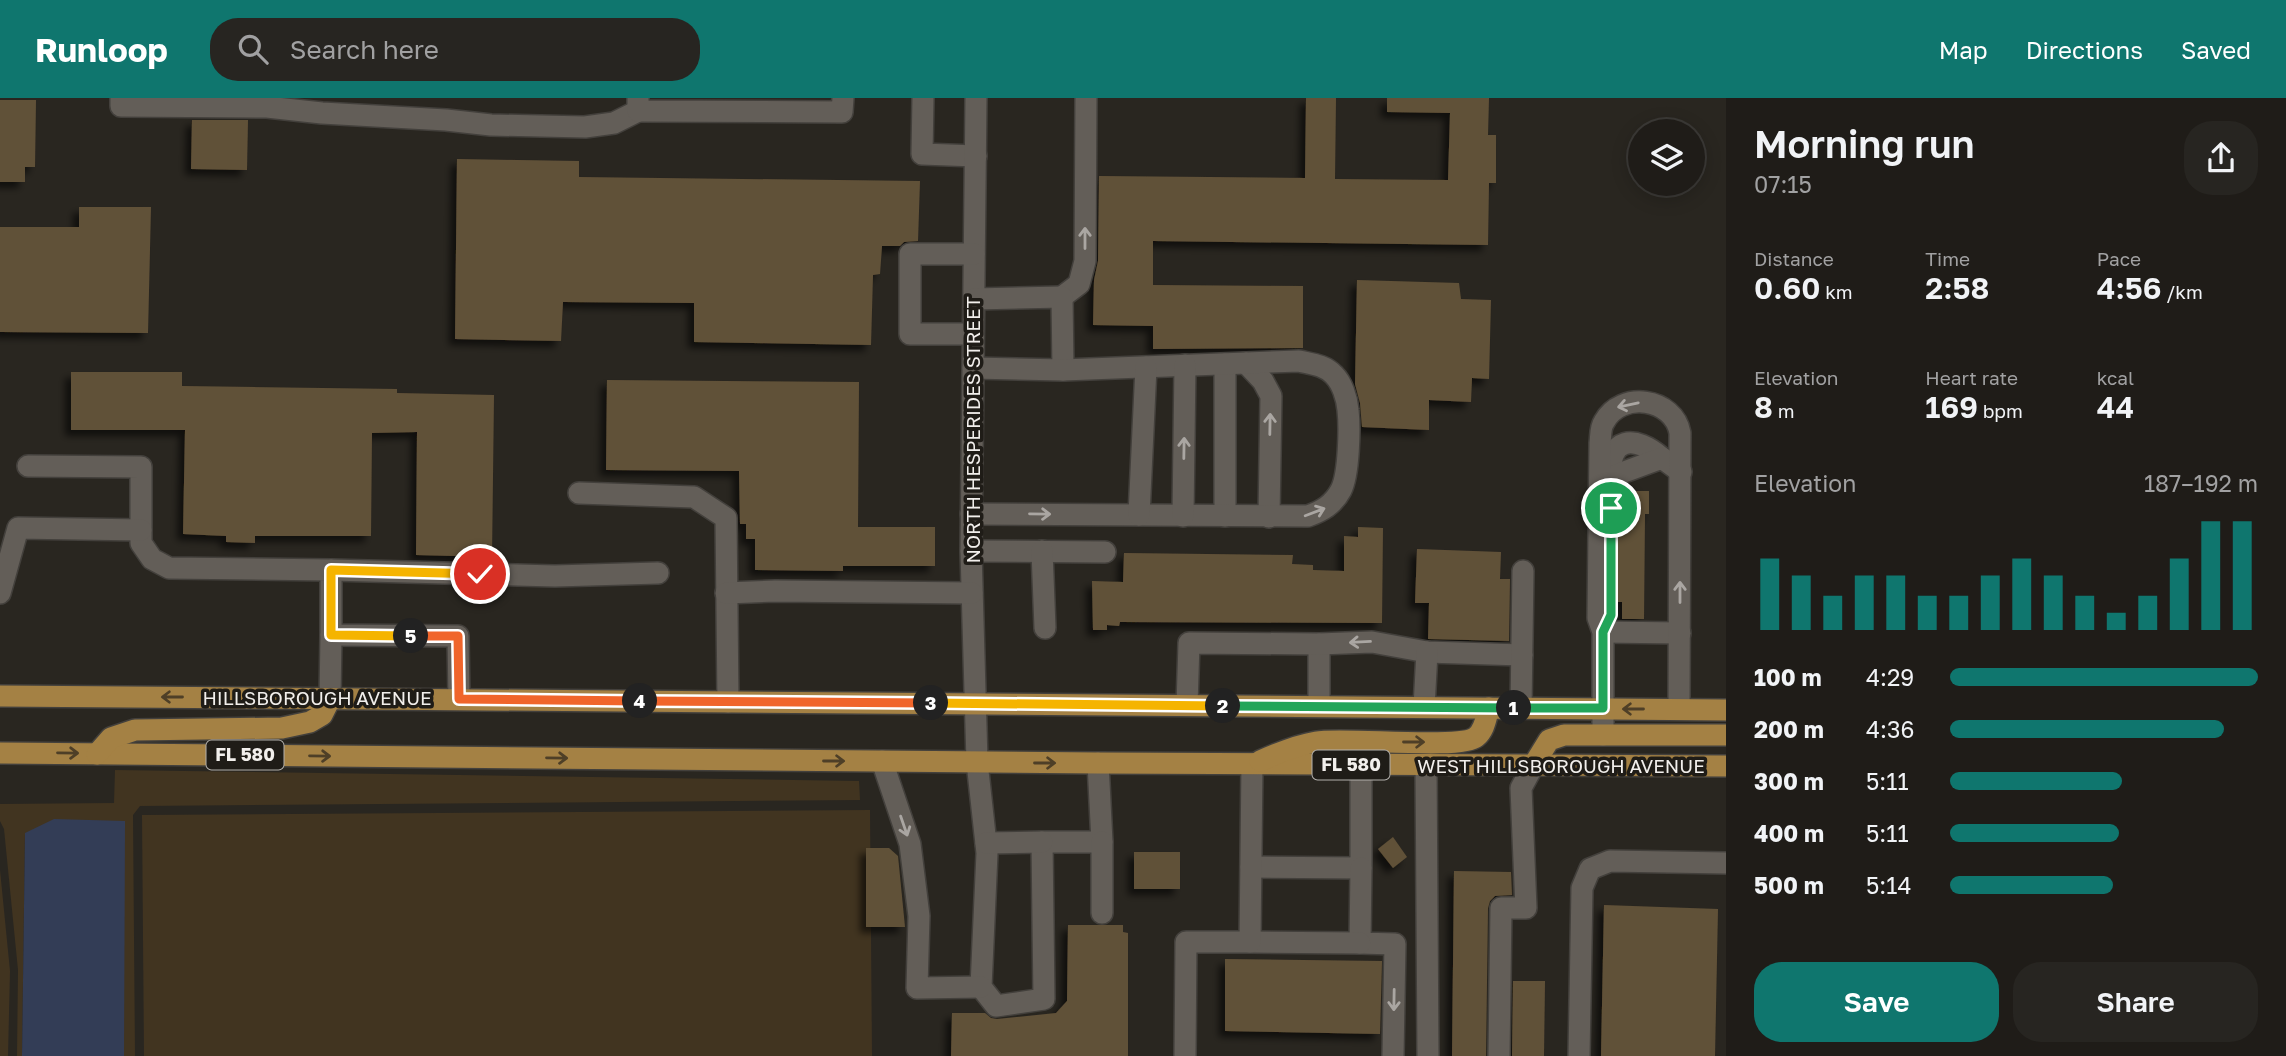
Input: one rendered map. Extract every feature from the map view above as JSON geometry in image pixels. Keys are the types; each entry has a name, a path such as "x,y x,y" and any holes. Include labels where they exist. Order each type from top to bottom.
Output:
{"main road":[{"name":"HILLSBOROUGH AVENUE","path":"0,696 1726,710"},
{"path":"97,754 111,738 135,730 282,728 298,725 322,715 330,699"},
{"path":"1252,764 1317,741 1471,740 1482,729 1489,708"},
{"path":"1534,766 1549,740 1564,735 1726,735"},
{"name":"FL 580","path":"0,753 977,762"},
{"name":"WEST HILLSBOROUGH AVENUE","path":"977,762 1726,766"}],"street":[{"path":"121,98 121,106 267,107 491,125 585,127 614,123 638,104 842,112 843,98"},
{"path":"923,98 922,154 976,156"},
{"name":"NORTH HESPERIDES STREET","path":"976,98 971,551 977,762 986,843 981,987"},
{"path":"974,299 1062,297 1079,284 1084,261 1086,98"},
{"path":"973,334 910,334 909,254 974,254"},
{"path":"1062,297 1063,370"},
{"path":"971,514 1308,516 1322,511 1342,489 1346,472 1349,412 1346,397 1334,375 1321,365 1299,361 1063,370 973,368"},
{"path":"1225,516 1235,363"},
{"path":"1235,363 1263,381 1271,396 1269,517"},
{"path":"1183,516 1185,365"},
{"path":"1139,515 1146,367"},
{"path":"1603,735 1603,632 1598,618 1600,443 1602,424 1616,408 1633,402 1649,403 1666,409 1678,421 1681,471 1679,709"},
{"path":"1603,632 1611,615 1612,481 1616,475 1661,458 1681,471"},
{"path":"28,466 141,467 141,543 152,559 169,568 555,576 658,573"},
{"path":"579,494 694,497 726,518 728,702"},
{"path":"0,593 18,528 141,530"},
{"path":"971,551 1105,552"},
{"path":"1042,551 1045,628"},
{"path":"330,699 331,570"},
{"path":"1521,708 1523,570"},
{"path":"726,593 972,593"},
{"path":"1603,632 1680,633"},
{"path":"331,635 458,636 459,699"},
{"path":"1187,705 1189,643 1320,645 1372,642 1427,652 1522,656"},
{"path":"1320,645 1320,706"},
{"path":"1424,707 1427,652"},
{"path":"882,761 910,844 919,916 917,988 981,987 996,1006 1044,999 1042,842"},
{"path":"1098,763 1102,913"},
{"path":"1250,942 1252,764"},
{"path":"1360,943 1361,765"},
{"path":"1426,765 1428,1056"},
{"path":"1499,1056 1500,908 1526,908 1521,788 1534,766"},
{"path":"986,843 1102,842"},
{"path":"1579,1056 1582,888 1590,869 1610,861 1726,863"},
{"path":"1251,867 1361,868"},
{"path":"1185,1056 1186,942 1395,944 1393,1056"}],"shaded area":[{"path":"115,770 859,781 860,800 140,806 133,815 135,1056 124,1056 25,833 22,1056 17,1056 18,970 0,804 114,803"},
{"path":"870,810 872,1056 144,1056 142,815"},
{"path":"0,870 10,971 8,1056 0,1056"}],"water":[{"path":"54,819 125,821 124,1056 22,1056 25,833"}],"building":[{"path":"1306,98 1336,98 1335,179 1448,180 1450,113 1387,112 1387,98 1489,98 1488,135 1496,135 1496,183 1489,183 1488,245 1153,241 1153,285 1303,286 1303,348 1153,349 1153,326 1093,325 1094,280 1098,261 1099,176 1305,178"},
{"path":"0,100 36,100 35,167 25,167 25,182 0,182"},
{"path":"192,120 248,120 247,170 191,169"},
{"path":"457,159 579,161 579,177 920,181 918,241 904,242 900,246 882,246 880,274 873,275 871,345 694,342 694,303 563,302 561,341 455,339"},
{"path":"79,207 151,207 148,333 0,332 0,227 79,227"},
{"path":"1357,280 1459,283 1461,299 1491,300 1489,379 1472,378 1471,402 1429,400 1429,430 1362,427 1355,384"},
{"path":"71,372 182,372 182,386 397,389 397,393 494,395 492,557 416,555 417,432 372,433 371,536 255,536 255,543 226,542 226,536 183,534 185,430 71,430"},
{"path":"607,380 859,382 858,527 935,527 935,566 843,566 843,571 755,570 755,539 746,539 746,524 740,524 739,471 606,470"},
{"path":"1625,491 1649,491 1649,514 1645,514 1644,619 1622,619 1622,602 1615,602 1615,521 1622,521"},
{"path":"1358,527 1383,528 1382,623 1120,622 1119,626 1107,625 1107,630 1093,630 1092,581 1123,582 1124,553 1293,555 1292,564 1313,565 1313,570 1344,571 1344,536 1358,537"},
{"path":"1417,549 1501,552 1500,579 1510,579 1509,641 1428,639 1429,603 1415,603"},
{"path":"1393,837 1407,857 1393,868 1378,849"},
{"path":"866,848 889,848 898,856 905,927 866,927"},
{"path":"1134,852 1180,852 1180,889 1134,889"},
{"path":"1454,871 1511,872 1512,895 1495,896 1488,908 1486,1056 1452,1056"},
{"path":"1604,905 1718,909 1715,1056 1601,1056"},
{"path":"1068,925 1123,925 1123,932 1128,933 1128,1056 951,1056 952,1013 985,1013 997,1019 1056,1013 1067,1001"},
{"path":"1225,959 1382,961 1380,1034 1225,1031"},
{"path":"1513,981 1545,981 1544,1056 1512,1056"}],"route":[{"path":"480,574 331,570 331,635 458,636 459,699 1603,708 1603,632 1611,615 1611,508"}]}
